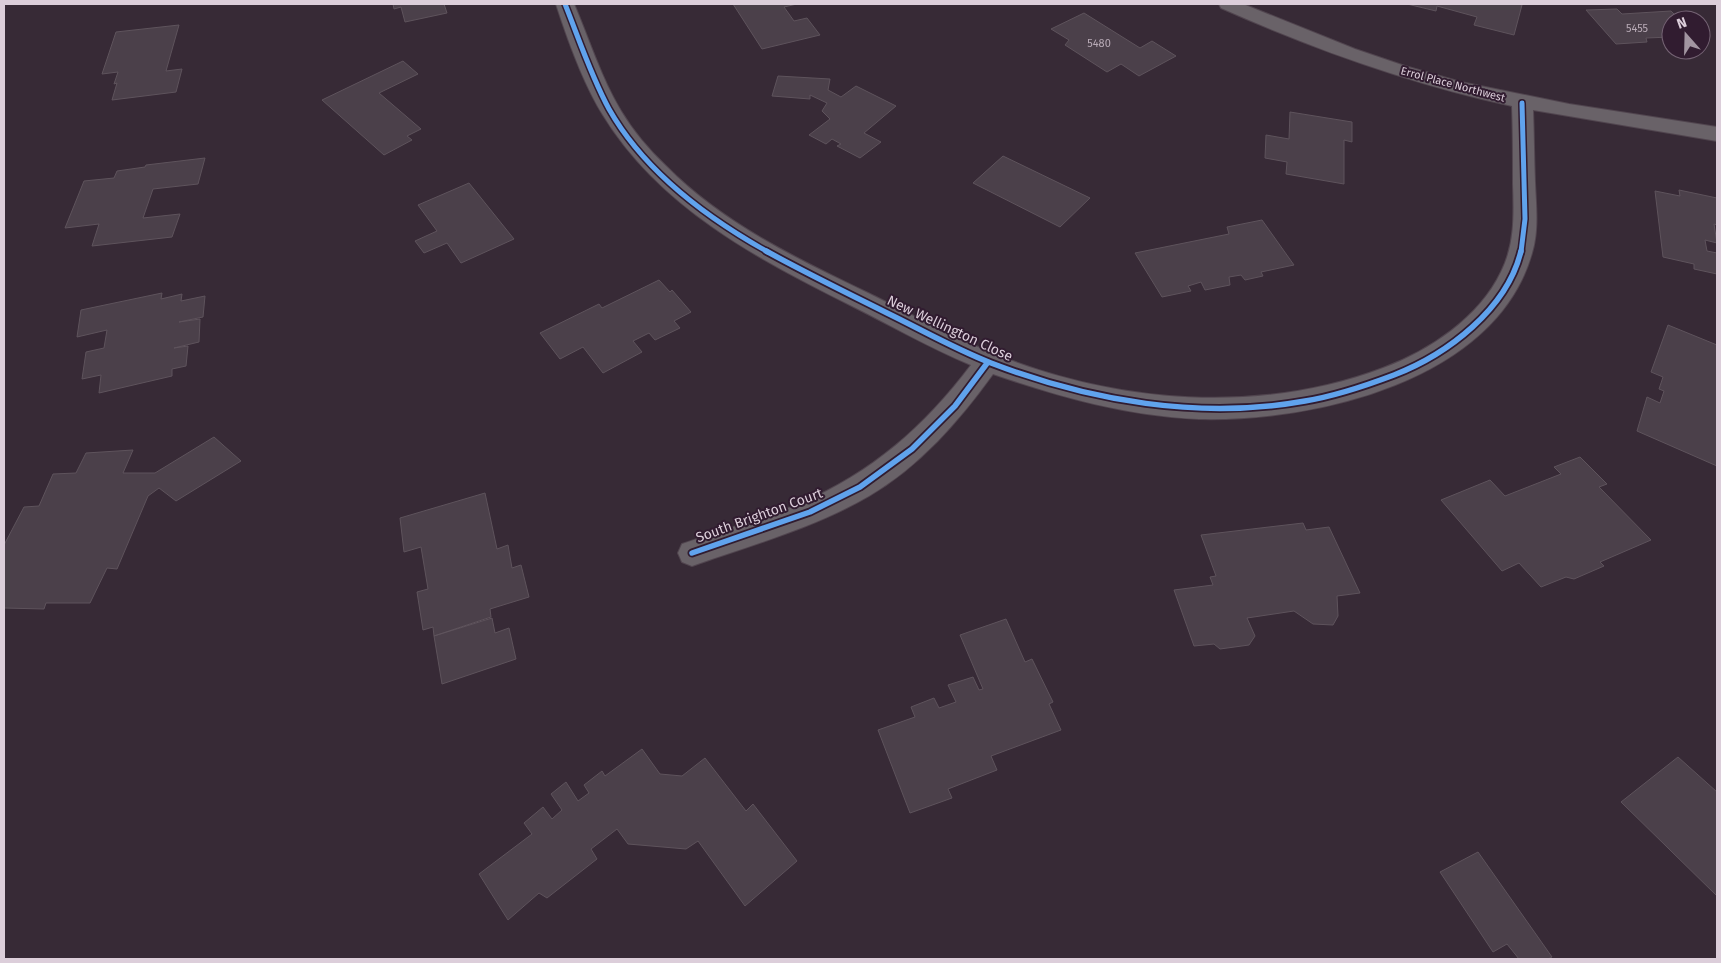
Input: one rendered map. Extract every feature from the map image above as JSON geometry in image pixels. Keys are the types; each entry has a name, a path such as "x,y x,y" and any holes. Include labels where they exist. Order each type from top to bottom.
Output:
{"street":[{"name":"New Wellington Close","path":"565,4 609,108 620,125 666,179 731,231 782,261 988,362 1042,382 1104,397 1162,406 1224,409 1284,405 1334,396 1386,379 1426,361 1459,338 1486,313 1507,284 1520,255 1526,226 1522,103"},
{"name":"Errol Place Northwest","path":"1228,4 1318,43 1421,78 1522,103 1587,115 1717,134"},
{"name":"South Brighton Court","path":"692,553 810,512 860,488 912,449 955,406 988,362"}],"building":[{"path":"393,4 444,4 447,13 405,22 401,7 394,9"},
{"path":"733,4 797,4 784,7 794,21 807,18 820,35 762,49"},
{"path":"1407,4 1522,5 1514,35 1474,25 1477,17 1437,6 1436,11"},
{"path":"1617,9 1622,14 1661,12 1661,37 1646,38 1647,42 1616,44 1586,10"},
{"path":"1084,13 1140,48 1152,41 1176,56 1139,76 1121,64 1107,72 1065,45 1069,40 1051,29"},
{"path":"179,25 166,71 182,69 176,92 112,100 118,72 102,74 116,32"},
{"path":"403,61 418,74 379,93 421,129 407,136 412,140 384,155 322,100"},
{"path":"778,76 830,79 828,90 841,97 856,86 896,106 864,133 881,142 860,158 837,146 841,144 832,139 826,144 809,135 830,119 822,111 827,103 810,95 810,99 772,96"},
{"path":"1290,112 1352,122 1352,142 1344,140 1344,184 1286,174 1287,162 1265,158 1266,135 1289,139"},
{"path":"1003,156 1090,198 1060,227 973,183"},
{"path":"205,158 198,184 153,189 143,218 180,214 172,237 92,246 99,224 65,228 84,181 114,178 117,171 145,167 146,165"},
{"path":"469,183 514,239 461,263 447,243 424,253 415,241 437,231 418,205"},
{"path":"1679,190 1717,198 1717,225 1714,224 1717,243 1705,240 1707,251 1717,253 1717,274 1694,269 1694,264 1663,257 1655,191 1680,196"},
{"path":"1262,220 1294,265 1261,272 1263,276 1245,280 1241,275 1229,277 1230,285 1205,290 1201,282 1188,286 1191,291 1162,297 1135,253 1229,234 1227,227"},
{"path":"659,280 670,292 672,290 691,312 674,321 680,328 655,340 649,333 633,341 642,352 603,373 583,347 560,359 540,333 599,304 602,308"},
{"path":"162,293 161,299 182,294 181,301 205,296 203,317 179,322 200,319 199,342 174,348 188,346 186,366 172,369 172,376 99,393 101,375 82,379 86,352 104,348 107,330 77,337 81,310"},
{"path":"1668,325 1717,345 1717,466 1637,431 1647,397 1660,403 1664,391 1659,389 1663,377 1651,372"},
{"path":"214,437 241,461 176,501 159,488 148,496 117,569 107,568 90,603 46,603 44,609 4,608 4,545 24,507 39,506 53,474 76,473 86,453 133,450 123,473 155,473"},
{"path":"1580,457 1607,484 1599,487 1651,540 1600,562 1604,566 1574,579 1566,577 1541,587 1519,563 1502,571 1441,500 1490,480 1505,496 1561,474 1554,467"},
{"path":"485,493 497,549 508,545 512,568 521,565 529,597 490,609 491,617 434,636 433,627 423,630 417,592 428,589 421,547 404,552 400,518"},
{"path":"1303,523 1306,530 1329,527 1360,593 1337,596 1338,616 1333,625 1313,624 1294,611 1247,618 1255,636 1249,645 1220,649 1214,644 1194,646 1174,590 1213,585 1210,577 1216,576 1201,535"},
{"path":"492,618 495,633 509,628 516,659 442,684 434,636"},
{"path":"1006,619 1025,662 1032,659 1053,702 1049,704 1061,730 991,756 997,770 948,789 952,798 910,813 878,730 915,717 911,707 934,698 939,708 956,702 948,685 973,677 979,690 983,689 960,635"},
{"path":"642,749 660,774 682,776 705,758 746,811 753,804 797,861 745,906 698,841 686,849 628,844 617,829 591,849 597,859 547,898 539,893 508,920 479,874 532,834 524,823 543,807 552,819 562,810 551,794 566,782 578,801 589,793 584,785 602,771 605,776"},
{"path":"1678,757 1717,792 1717,896 1621,802"},
{"path":"1478,852 1552,957 1548,959 1519,959 1507,944 1493,952 1440,872"}],"cycle path":[{"path":"565,4 591,69 609,108 620,126 644,156 667,180 714,218 791,265 976,357 1041,380 1092,394 1145,403 1198,408 1252,408 1305,401 1356,389 1406,370 1424,361 1459,338 1475,324 1501,293 1512,275 1520,255 1525,219 1522,103"},
{"path":"692,553 810,512 860,487 912,449 955,406 988,362"}]}
